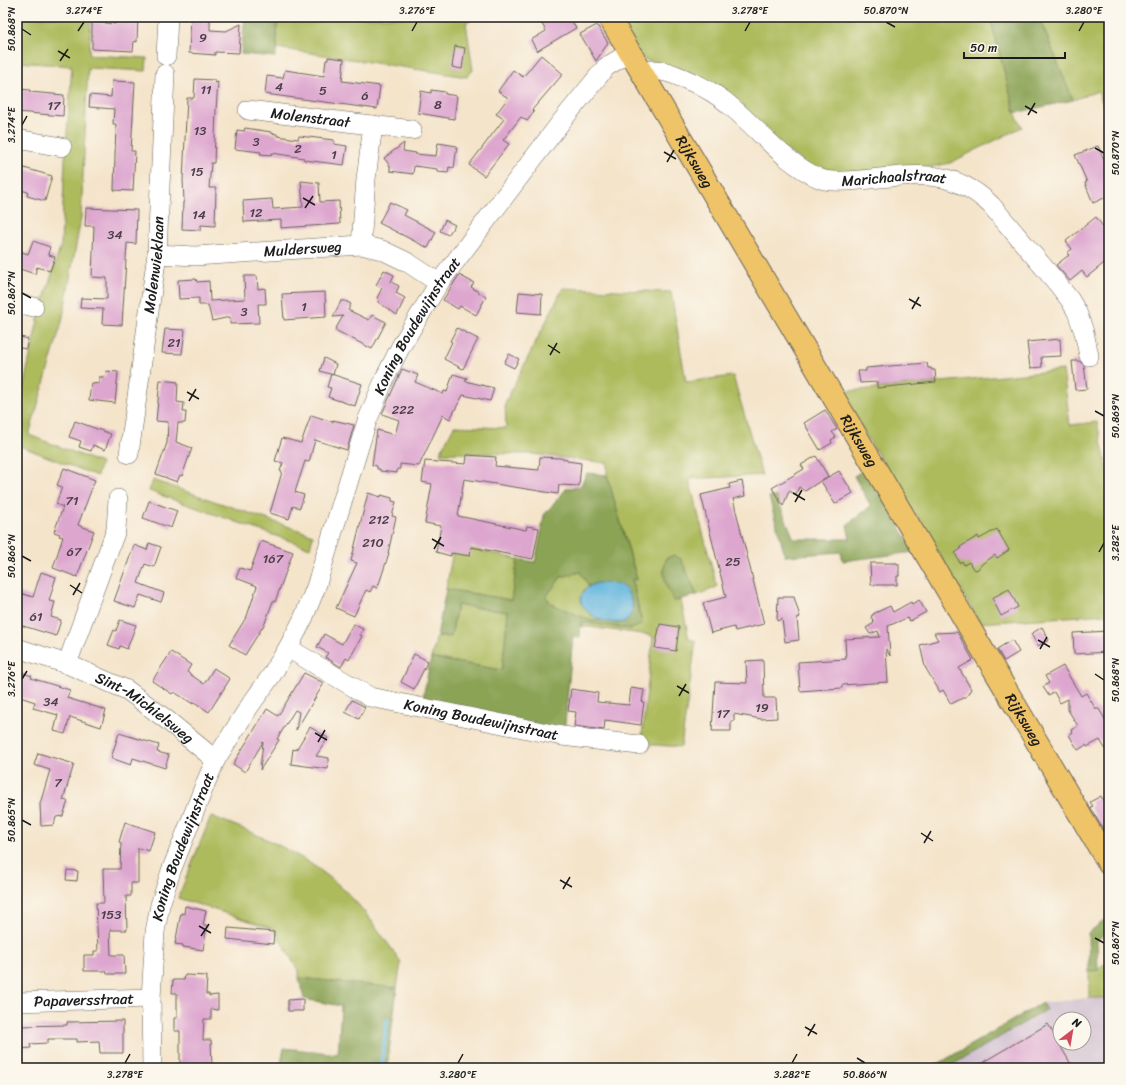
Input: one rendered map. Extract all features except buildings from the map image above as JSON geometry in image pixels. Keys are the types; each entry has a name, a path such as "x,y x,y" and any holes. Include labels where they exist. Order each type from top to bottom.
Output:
{"main road":[{"name":"Rijksweg","path":"609,17 1109,864"}],"street":[{"name":"Molenwieklaan","path":"129,454 157,254 168,17"},
{"name":"Koning Boudewijnstraat","path":"152,1068 151,998 155,932 160,905 171,871 216,759 248,707 271,676 303,619 316,587 366,421 384,378 401,346 439,283 561,122 606,67 629,52"},
{"name":"Marichaalstraat","path":"641,71 657,70 701,85 733,107 777,150 802,169 823,179 850,181 917,174 949,179 971,188 980,194 991,205 1070,300 1080,319 1089,356"},
{"name":"Molenstraat","path":"248,110 412,130"},
{"name":"Molenstraat","path":"361,245 366,179 373,125"},
{"path":"17,140 62,147"},
{"name":"Muldersweg","path":"157,254 195,256 361,245 382,250 407,262 439,283"},
{"path":"66,664 116,530 118,499"},
{"name":"Sint-Michielsweg","path":"17,648 66,664 126,690 216,759"},
{"name":"Koning Boudewijnstraat","path":"288,648 370,697 562,736 639,745"},
{"name":"Papaversstraat","path":"17,1002 151,998"}],"shaded area":[{"path":"1089,998 1109,998 1109,1068 947,1068 1046,1011 1042,1003"}],"green space":[{"path":"17,17 91,17 89,55 147,58 146,71 88,68 81,218 62,322 29,435 101,463 97,476 17,445 17,416 39,315 61,245 65,160 72,66 17,62"},
{"path":"245,17 277,19 277,48 275,57 241,54"},
{"path":"253,17 476,17 466,23 473,70 467,77 277,48 277,19"},
{"path":"617,17 990,17 1015,113 1022,127 950,163 913,171 820,173 659,64 643,59"},
{"path":"990,17 1039,17 1073,100 1015,113"},
{"path":"1039,17 1109,17 1109,121 1098,91 1073,100"},
{"path":"563,288 671,292 686,382 733,376 762,475 689,479 717,587 697,595 681,559 667,558 664,569 668,585 674,601 681,600 689,639 696,641 681,747 641,744 653,637 650,635 581,626 581,622 631,629 642,623 632,578 637,579 607,475 607,463 533,454 440,453 454,426 506,428 505,403"},
{"path":"1063,370 1070,425 1097,422 1109,477 1109,614 980,623 929,537 839,392"},
{"path":"867,468 914,552 843,561 841,552 785,556 769,497 776,496 794,539 850,539 847,525 871,506 854,476"},
{"path":"587,473 607,475 637,580 632,579 642,623 631,629 581,622 580,637 573,636 564,735 422,702 431,658 502,670 508,612 457,605 451,637 437,636 446,589 511,600 518,559 535,562 544,515 567,488 580,487","holes":["580,572 589,586 597,583 625,622 616,623 601,620 590,620 551,604 546,597 561,577"]},
{"path":"153,480 313,535 310,548 149,491"},
{"path":"454,545 518,559 511,600 446,589"},
{"path":"674,555 681,559 697,595 674,601 671,596 666,585 664,569 667,558"},
{"path":"580,572 589,586 583,591 589,612 601,620 594,620 571,614 551,602 546,597 561,577"},
{"path":"457,605 508,612 502,670 431,658 437,636 451,637"},
{"path":"211,816 263,837 280,846 312,865 342,888 366,914 401,962 397,988 299,978 299,972 274,929 178,898"},
{"path":"1109,917 1109,929 1097,941 1098,970 1089,972 1088,933"},
{"path":"1109,964 1109,998 1089,998 1089,972 1098,970 1102,965"},
{"path":"299,978 397,988 387,1068 280,1068 284,1048 338,1054 341,1006 304,999"},
{"path":"1042,1003 1046,1010 947,1068 931,1068"}],"water":[{"path":"597,583 618,584 628,593 632,604 632,611 625,622 613,623 601,620 593,616 583,606 581,600 582,594 587,588"}],"waterway":[{"path":"381,1068 387,1020"}]}
